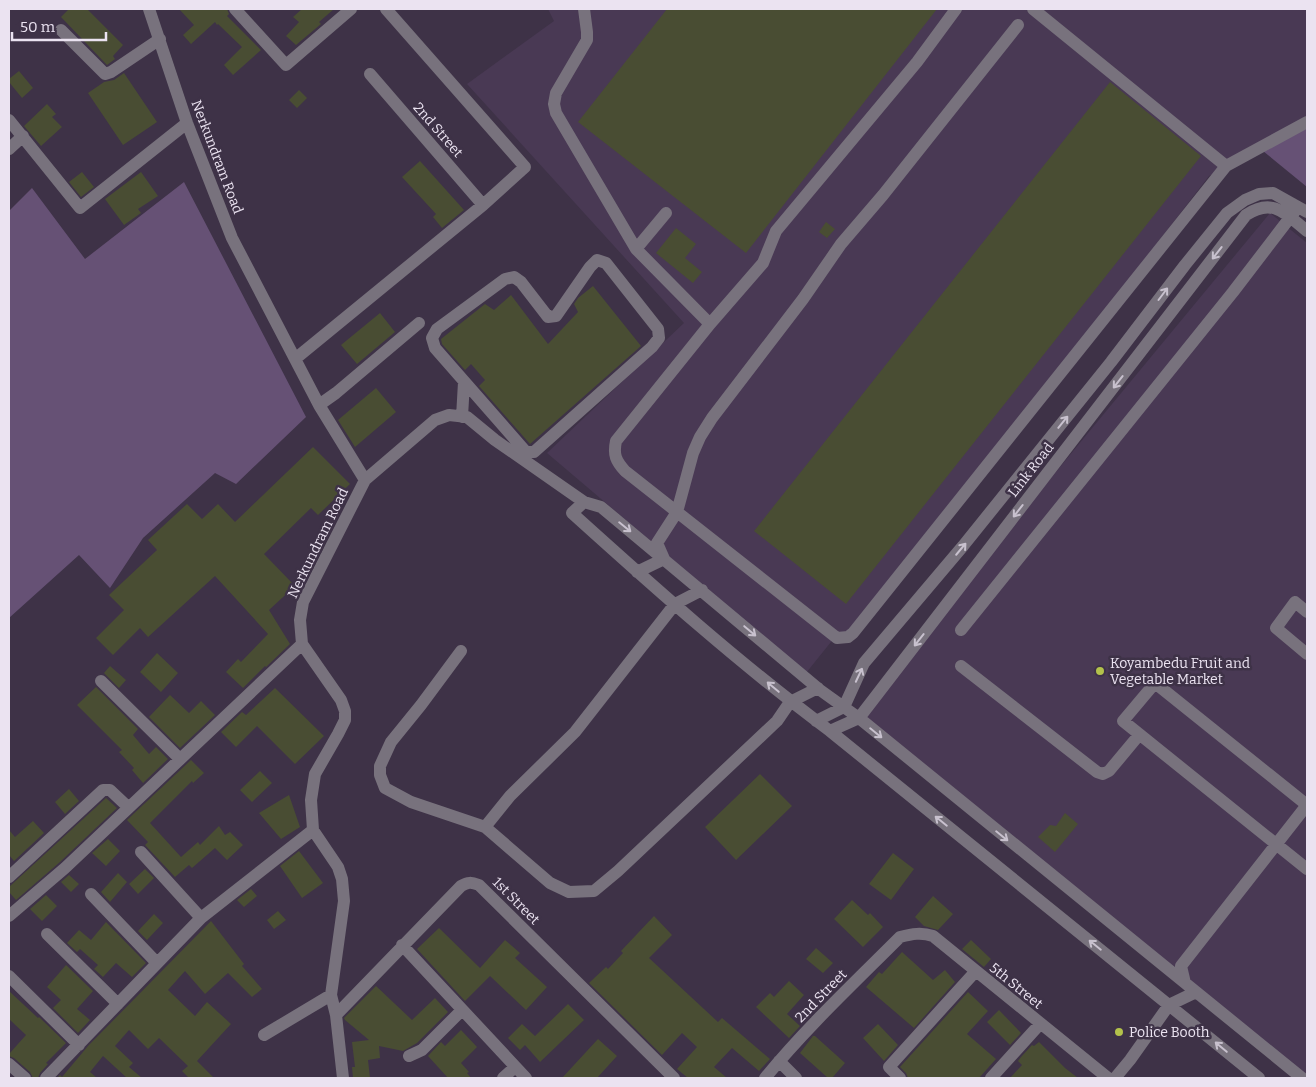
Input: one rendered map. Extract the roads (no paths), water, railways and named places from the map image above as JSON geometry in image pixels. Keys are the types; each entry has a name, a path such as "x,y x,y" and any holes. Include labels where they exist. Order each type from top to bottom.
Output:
{"street":[{"name":"Nerkundram Road","path":"149,9 187,124 232,238 319,405 366,480 303,602 300,620 302,644"},
{"path":"235,9 286,65 351,9"},
{"path":"295,359 483,205 525,166 386,9"},
{"path":"584,9 588,32 587,40 556,93 554,104 556,113 636,249 710,324"},
{"path":"956,9 917,62 776,231 763,263 710,324 616,442 614,452 616,459 626,471 837,638 848,637 853,634 1226,166 1307,122"},
{"path":"1033,9 1226,166"},
{"path":"664,559 657,544 677,512 693,453 712,418 803,299 841,244 1018,25"},
{"path":"61,30 105,74 111,72 160,39"},
{"name":"2nd Street","path":"370,74 483,205"},
{"path":"9,120 80,208 187,124"},
{"path":"9,149 23,136"},
{"path":"816,721 844,707 864,663 963,546 1112,362 1227,213 1245,200 1259,194 1273,193 1303,209 1291,218 961,630"},
{"name":"Link Road","path":"830,731 858,718 1246,215 1254,209 1267,206 1291,218"},
{"path":"636,249 666,213"},
{"path":"1291,218 1307,231"},
{"path":"596,260 606,263 658,328 659,338 652,347 534,452 526,452 464,382 435,348 432,338 438,329 505,279 514,277 521,282 548,317 556,316 590,266 596,260"},
{"path":"319,405 336,393 419,323"},
{"path":"462,417 464,382"},
{"path":"366,480 435,420 449,415 467,417 496,440 584,502 601,507 818,688 858,718 1302,1078"},
{"path":"496,440 505,429"},
{"path":"584,502 572,513 637,572 790,702 830,731 1259,1078"},
{"path":"637,572 664,559"},
{"path":"486,827 510,796 574,732 675,604 702,590"},
{"path":"1307,612 1295,602 1276,628 1307,654"},
{"path":"9,916 65,868 302,644 341,700 345,711 345,720 315,774 311,800 313,830 338,867 342,879 344,901 331,996 336,1015 343,1078"},
{"path":"461,651 391,742 380,766 380,775 385,788 411,802 486,827 550,883 569,892 594,890 618,871 777,721 790,702 818,688"},
{"path":"962,666 1097,772 1103,774 1109,771 1139,734"},
{"path":"102,681 180,759"},
{"path":"1185,983 1181,966 1276,844 1307,805 1155,683 1123,721 1139,734 1276,844 1307,869"},
{"path":"9,877 104,790 108,789 114,793 128,807"},
{"path":"46,1078 201,918 313,830"},
{"path":"141,852 201,918"},
{"name":"1st Street","path":"336,1015 461,886 472,882 478,885 674,1078"},
{"path":"91,894 157,963"},
{"name":"5th Street","path":"900,937 923,933 933,936 1108,1078"},
{"path":"47,934 118,1004"},
{"name":"2nd Street","path":"765,1078 779,1061 900,937"},
{"path":"402,945 526,1078"},
{"path":"900,1078 889,1067 975,972"},
{"path":"9,976 79,1044"},
{"path":"1115,1078 1169,1005 1196,992"},
{"path":"264,1036 331,996"},
{"path":"409,1056 422,1050 462,1010"},
{"path":"991,1078 1040,1024"},
{"path":"779,1061 796,1078"},
{"path":"9,1064 24,1078"},
{"path":"503,1078 515,1067"}],"place":[{"name":"Koyambedu Fruit and Vegetable Market","path":"1100,671"},
{"name":"Police Booth","path":"1119,1032"}]}
